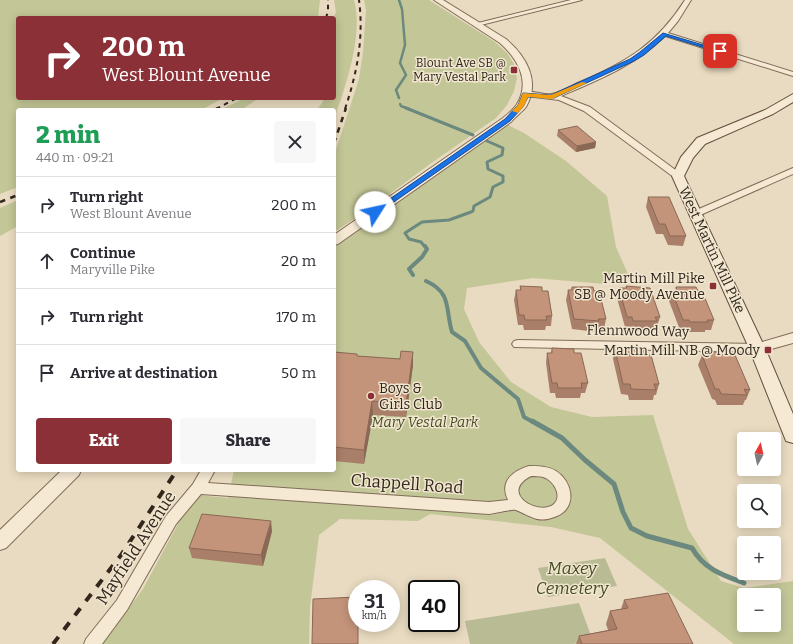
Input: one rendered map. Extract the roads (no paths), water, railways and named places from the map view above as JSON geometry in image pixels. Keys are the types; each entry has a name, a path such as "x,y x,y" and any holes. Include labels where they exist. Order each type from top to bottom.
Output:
{"main road":[{"name":"West Martin Mill Pike","path":"793,97 769,112 701,141 687,157 678,176 758,348 793,436"}],"street":[{"path":"336,241 507,120 521,106 526,94 527,74 522,62 511,48 438,0"},
{"path":"476,24 579,0"},
{"path":"552,97 642,54 665,34 683,10 688,0"},
{"path":"665,34 793,74"},
{"path":"575,87 570,94 587,109 678,176"},
{"path":"526,94 552,97 569,101 587,109"},
{"path":"695,214 793,171"},
{"path":"758,348 793,338"},
{"name":"Flennwood Way","path":"518,344 758,348"},
{"path":"0,542 71,472"},
{"name":"Mayfield Avenue","path":"92,644 122,605 171,520 198,488 207,472"},
{"name":"Chappell Road","path":"198,488 489,508 518,504"}],"waterway":[{"path":"399,0 402,9 405,45 400,63 406,75 396,90 399,98"},
{"path":"400,104 401,106 409,109"},
{"path":"406,108 473,135"},
{"path":"425,247 421,242 409,239 405,233 422,222 449,220 473,211 474,206 490,197 493,187 503,182 503,176 488,169 487,162 502,155 503,148 487,141"},
{"path":"413,275 409,269 422,257 427,249 425,246"},
{"path":"426,281 434,286 444,296 452,332 465,341 481,368 518,399 524,417 533,422"},
{"path":"532,421 562,438 585,460 614,484 623,512 631,528 647,536 692,548 708,566 721,574 744,583"}],"railway":[{"path":"327,16 328,0"},
{"path":"345,109 356,69 360,42 361,28 359,0"},
{"path":"218,108 233,100"},
{"path":"336,137 346,108"},
{"path":"0,202 16,196"},
{"path":"53,644 121,555 176,472"}],"place":[{"name":"Blount Ave SB @ Mary Vestal Park","path":"514,70"},
{"name":"Martin Mill Pike SB @ Moody Avenue","path":"713,286"},
{"name":"Martin Mill NB @ Moody","path":"768,350"},
{"name":"Boys & Girls Club","path":"371,396"}],"park label":[{"name":"Mary Vestal Park","path":"425,422"},
{"name":"Maxey Cemetery","path":"572,578"}]}
